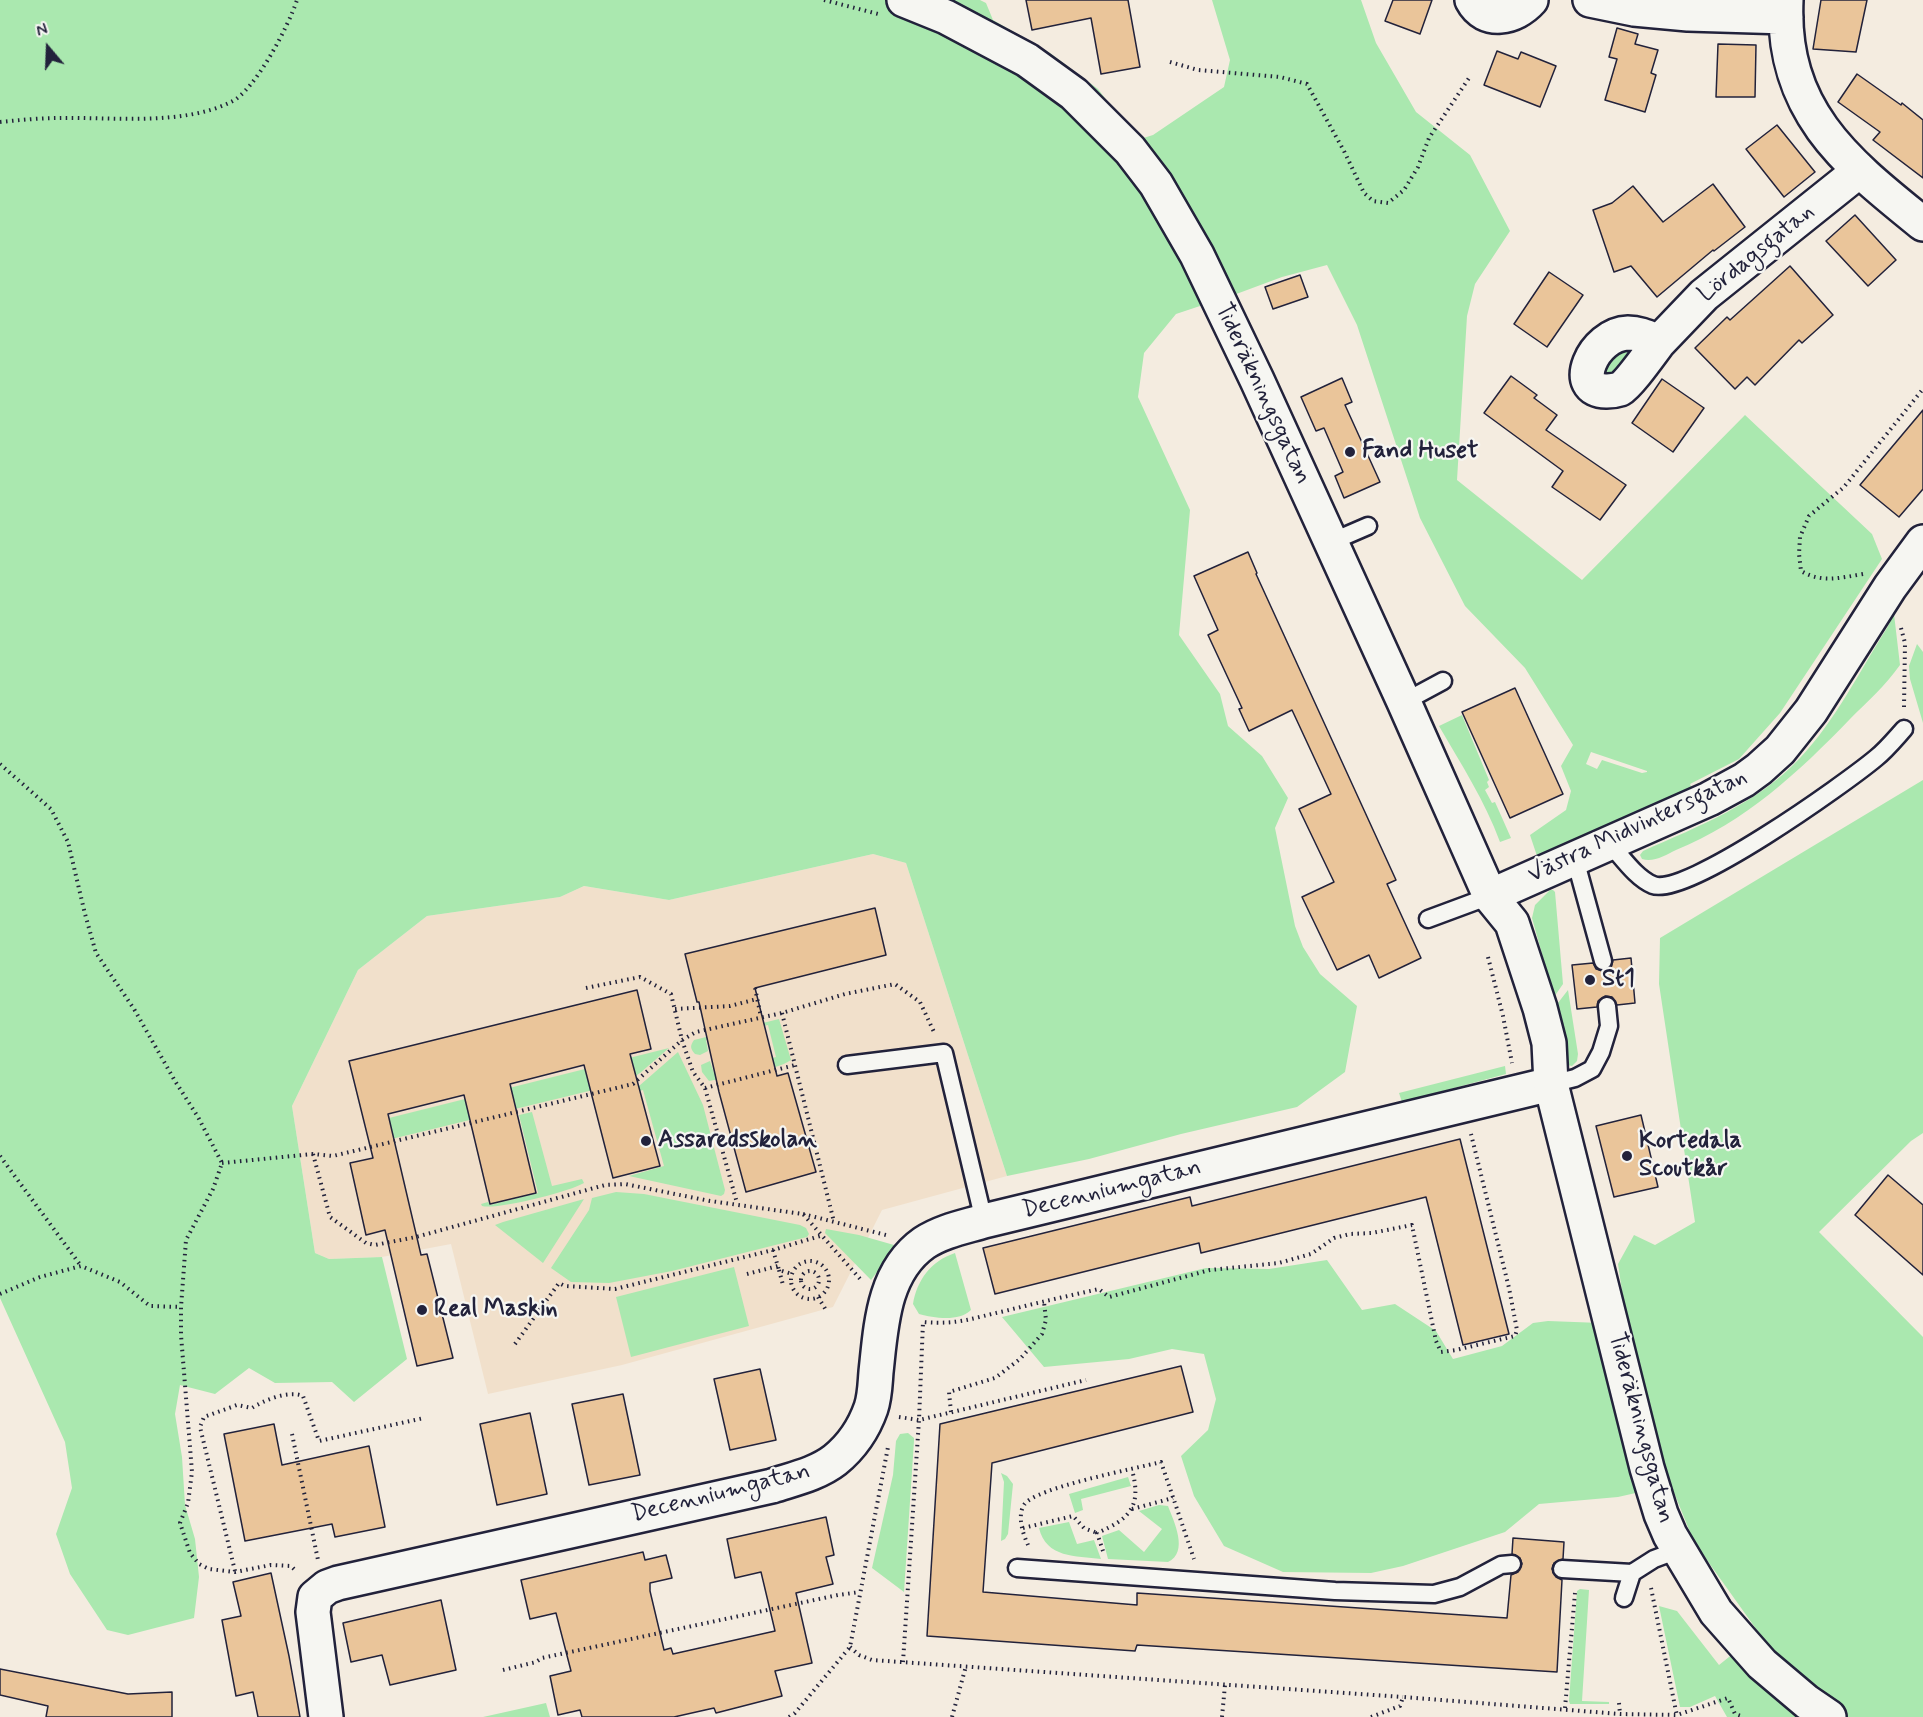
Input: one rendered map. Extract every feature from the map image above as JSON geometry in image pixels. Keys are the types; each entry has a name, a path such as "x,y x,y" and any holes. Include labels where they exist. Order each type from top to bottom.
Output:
{"street":[{"name":"Tideräkningsgatan","path":"904,0 950,8 1074,94 1130,150 1156,184 1197,255 1331,542 1490,896 1512,923 1549,1042 1551,1084 1647,1468 1661,1515 1678,1550 1716,1612 1762,1664 1811,1712"},
{"path":"1472,0 1484,14 1497,17 1517,12 1531,0"},
{"path":"1590,0 1634,9 1677,14 1786,9 1791,54 1805,100 1816,122 1859,171 1923,224"},
{"name":"Lördagsgatan","path":"1659,342 1704,295 1859,171"},
{"name":"Västra Midvintersgatan","path":"1490,896 1709,799 1744,780 1780,750 1811,711 1890,586 1923,542"},
{"name":"Decenniumgatan","path":"323,1590 338,1583 772,1486 825,1467 850,1446 882,1413 885,1300 900,1270 920,1247 942,1234 984,1221 1551,1084"},
{"path":"323,1590 313,1603 312,1612 326,1717"}],"lane":[{"path":"1331,542 1368,526"},
{"path":"1404,702 1443,681"},
{"path":"1610,844 1636,873 1654,886 1674,885 1701,873 1800,813 1878,757 1904,729"},
{"path":"1575,860 1603,961"},
{"path":"1428,919 1490,896"},
{"path":"1551,1084 1575,1078 1592,1069 1601,1052 1609,1026 1607,1006"},
{"path":"847,1065 944,1053 984,1221"},
{"path":"1562,1569 1635,1570 1678,1550"},
{"path":"1017,1568 1335,1591 1434,1594 1460,1587 1501,1565 1512,1564"},
{"path":"1624,1598 1635,1570"}],"path":[{"path":"0,122 57,118 149,118 195,114 233,102 262,71 297,0"},
{"path":"1170,62 1198,70 1280,77 1306,84 1333,130 1364,193 1373,201 1388,203 1404,190 1418,166 1429,138 1471,75"},
{"path":"1904,729 1905,643 1890,586 1863,574 1839,578 1813,578 1801,571 1799,554 1800,537 1809,516 1844,487 1923,389"},
{"path":"0,764 51,809 68,842 96,953 134,1009 198,1117 222,1163 213,1189 186,1239 180,1307 182,1363 190,1425 192,1472 188,1503 180,1523 190,1553 199,1564 209,1569 235,1572 271,1565 291,1566 323,1590"},
{"path":"586,988 640,977 671,994 682,1040 693,1072 705,1088 737,1204"},
{"path":"222,1163 314,1154 333,1156 633,1084 682,1040 696,1032 782,1013 845,994 895,984 920,1002 944,1053"},
{"path":"755,988 761,1017"},
{"path":"675,1009 730,1006 757,999"},
{"path":"782,1013 834,1222"},
{"path":"705,1088 795,1065"},
{"path":"903,1662 923,1322 941,1324 966,1322 1099,1289 1110,1297 1210,1270 1279,1263 1311,1254 1334,1238 1412,1225 1436,1341 1441,1352 1515,1336 1517,1330 1509,1288 1465,1104"},
{"path":"314,1154 330,1216 366,1243 375,1245 605,1185 625,1184 710,1201 803,1214 906,1240 920,1247"},
{"path":"0,1156 81,1266 120,1282 150,1306 180,1307"},
{"path":"803,1214 820,1236 871,1291 885,1300"},
{"path":"515,1344 558,1283 565,1287 615,1289 820,1236"},
{"path":"773,1250 783,1285"},
{"path":"808,1261 819,1263 828,1275 828,1287 818,1297 806,1298 796,1293 792,1283 792,1274 800,1264 808,1261"},
{"path":"0,1294 39,1277 81,1266"},
{"path":"747,1274 778,1268 802,1277"},
{"path":"807,1272 811,1272 818,1278 818,1284 811,1289 803,1286 802,1277 807,1272"},
{"path":"818,1278 828,1275"},
{"path":"818,1297 825,1310"},
{"path":"951,1412 950,1392 995,1378 1010,1367 1036,1341 1045,1327 1044,1302"},
{"path":"789,1717 795,1713 850,1647 885,1467 882,1413 919,1420 1086,1380"},
{"path":"235,1572 200,1428 204,1417 237,1406 252,1408 262,1402 296,1393 303,1396 319,1441 424,1419"},
{"path":"292,1434 323,1590"},
{"path":"1045,1570 1029,1546 1023,1528 1022,1508 1030,1497 1063,1486 1161,1462 1203,1582"},
{"path":"1023,1528 1073,1516 1084,1528 1098,1533 1118,1524 1131,1509 1137,1489 1132,1470"},
{"path":"1131,1509 1173,1498"},
{"path":"1098,1533 1109,1575"},
{"path":"1635,1570 1654,1596 1677,1716"},
{"path":"1565,1708 1576,1584"},
{"path":"503,1670 536,1662 542,1658 860,1592"},
{"path":"850,1647 859,1655 872,1660 1565,1708 1620,1714 1677,1716 1728,1698 1735,1714 1744,1717"},
{"path":"952,1717 966,1666"},
{"path":"1222,1717 1226,1685"},
{"path":"1371,1717 1400,1706 1403,1697"},
{"path":"1619,1703 1620,1714"}],"shaded area":[{"name":"Assaredsskolan","path":"873,854 906,863 1007,1176 882,1210 833,1307 622,1365 488,1394 451,1244 382,1257 329,1259 315,1253 292,1106 358,970 427,916 560,897 584,886 669,900"}],"green space":[{"path":"0,0 980,0 986,3 993,20 1050,53 1098,89 1137,140 1153,135 1224,87 1230,60 1212,0 1361,0 1376,43 1416,112 1470,155 1510,231 1475,284 1467,316 1457,480 1582,580 1745,415 1872,534 1882,559 1780,713 1739,759 1690,784 1692,789 1537,856 1530,835 1566,810 1571,791 1561,766 1573,745 1525,668 1465,606 1420,518 1357,325 1327,265 1282,277 1176,314 1144,353 1138,397 1190,510 1179,635 1220,694 1228,726 1262,756 1288,798 1275,828 1295,926 1303,947 1320,974 1357,1006 1345,1072 1297,1107 1181,1134 1089,1159 1007,1176 906,863 873,854 669,900 584,886 560,897 427,916 358,970 292,1106 315,1253 329,1259 382,1257 407,1359 354,1402 332,1382 275,1383 249,1368 215,1394 180,1385 175,1414 182,1457 185,1505 195,1539 199,1577 194,1618 128,1635 107,1630 70,1574 56,1534 72,1488 65,1442 0,1298","holes":["1591,752 1647,771 1642,773 1602,760 1597,769 1586,764"]},
{"path":"1618,345 1627,349 1631,357 1618,381 1597,376"},
{"path":"1894,614 1900,665 1876,693 1811,758 1770,794 1725,825 1664,856 1651,860 1642,859 1640,855 1643,851 1706,823 1746,801 1783,774 1800,758 1836,712"},
{"path":"1917,644 1923,652 1923,723 1910,679 1909,666"},
{"path":"1462,715 1489,780 1487,782 1489,787 1485,790 1492,803 1495,802 1511,838 1500,842 1480,797 1439,726"},
{"path":"1923,780 1923,1133 1911,1141 1819,1232 1923,1337 1923,1717 1727,1717 1715,1696 1690,1707 1680,1707 1659,1606 1677,1611 1719,1665 1759,1633 1694,1542 1671,1485 1618,1497 1539,1504 1505,1532 1403,1566 1371,1573 1283,1572 1224,1546 1194,1496 1181,1456 1208,1430 1216,1399 1204,1354 1172,1349 1129,1359 1044,1367 1002,1317 1206,1268 1269,1269 1327,1260 1362,1310 1395,1304 1436,1331 1453,1359 1502,1346 1533,1323 1548,1321 1627,1324 1618,1264 1634,1235 1655,1245 1695,1222 1659,984 1660,938"},
{"path":"1550,890 1555,892 1563,984 1554,997 1532,918 1535,905"},
{"path":"1568,990 1578,1054 1577,1061 1572,1066 1567,1065 1554,1008"},
{"path":"779,1019 791,1060 763,1070 709,1081 702,1072 701,1065 710,1061 714,1073 776,1057 768,1025 706,1040 708,1051 700,1055 695,1054 691,1049 694,1040"},
{"path":"669,1048 626,1082 371,1144 365,1124"},
{"path":"678,1052 703,1105 725,1190 721,1196 629,1176 664,1166 643,1090 593,1102 593,1098 639,1086"},
{"path":"1505,1066 1506,1074 1402,1102 1399,1093"},
{"path":"532,1112 552,1186 582,1179 584,1183 533,1199 490,1207 482,1206 481,1204 488,1202 490,1205 538,1193 519,1115"},
{"path":"616,1192 644,1194 800,1225 806,1228 809,1234 807,1237 672,1271 609,1283 571,1282 551,1268 589,1210 592,1198"},
{"path":"584,1199 543,1263 495,1225 503,1222"},
{"path":"826,1229 894,1245 871,1280 825,1233"},
{"path":"955,1253 971,1310 953,1318 919,1314 913,1304 926,1272 939,1261"},
{"path":"734,1267 749,1326 631,1357 616,1297"},
{"path":"908,1433 914,1441 904,1592 872,1568 893,1475 896,1441 900,1434"},
{"path":"1001,1473 1007,1476 1013,1484 1008,1534 1001,1541 1004,1482"},
{"path":"1128,1477 1131,1486 1081,1499 1083,1510 1075,1513 1069,1494"},
{"path":"1159,1505 1168,1506 1176,1528 1179,1544 1174,1557 1168,1562 1108,1559 1102,1536 1119,1530 1144,1552 1162,1529 1139,1511"},
{"path":"1069,1522 1077,1544 1094,1540 1101,1559 1063,1554 1048,1545 1039,1528"},
{"path":"1589,1590 1582,1701 1609,1702 1609,1704 1570,1704 1569,1701 1577,1591"},
{"path":"546,1703 550,1717 483,1717"}],"building":[{"path":"1026,0 1128,0 1140,67 1101,74 1091,18 1032,30"},
{"path":"1393,0 1432,0 1420,34 1385,21"},
{"path":"1821,0 1867,0 1856,52 1813,49"},
{"path":"1617,28 1638,34 1635,44 1658,50 1651,73 1656,75 1645,112 1605,100 1617,59 1609,57"},
{"path":"1718,44 1756,45 1755,97 1716,97"},
{"path":"1497,51 1518,59 1521,52 1556,66 1540,107 1484,85"},
{"path":"1857,74 1901,105 1902,103 1923,120 1923,178 1873,140 1880,132 1838,102"},
{"path":"1777,125 1815,172 1784,197 1746,149"},
{"path":"1713,184 1745,227 1713,250 1657,297 1631,266 1614,272 1593,210 1612,203 1633,186 1663,222"},
{"path":"1855,215 1896,260 1868,286 1826,241"},
{"path":"1790,266 1833,315 1802,343 1799,340 1755,385 1747,377 1735,389 1695,348 1727,317 1730,320"},
{"path":"1549,272 1583,295 1547,347 1514,324"},
{"path":"1300,275 1308,297 1273,309 1265,287"},
{"path":"1511,376 1537,395 1534,398 1557,415 1546,430 1626,485 1600,520 1552,487 1563,471 1484,413"},
{"name":"Fand Huset","path":"1342,378 1352,402 1345,405 1380,482 1344,498 1335,476 1343,472 1324,428 1316,431 1301,397"},
{"path":"1662,379 1704,408 1673,452 1632,423"},
{"path":"1923,410 1923,489 1899,517 1860,485"},
{"path":"1248,552 1396,880 1387,884 1421,958 1379,978 1369,955 1337,970 1302,897 1334,882 1299,809 1331,794 1292,710 1249,731 1239,709 1242,708 1208,635 1218,630 1194,576"},
{"path":"1515,688 1563,794 1510,818 1462,712"},
{"path":"875,908 886,955 755,988 777,1076 788,1073 816,1172 746,1192 685,954"},
{"path":"1631,958 1635,1003 1617,1005 1612,997 1605,996 1598,1001 1597,1007 1577,1009 1572,965 1593,963 1596,969 1605,971 1611,968 1613,960"},
{"path":"637,990 651,1049 630,1054 660,1166 613,1178 584,1065 510,1084 536,1193 490,1204 464,1095 388,1114 421,1255 427,1254 453,1358 417,1366 385,1230 366,1235 350,1163 373,1158 349,1061"},
{"name":"Kortedala Scoutkår","path":"1641,1115 1658,1187 1614,1197 1596,1126"},
{"path":"1460,1139 1509,1334 1463,1345 1426,1197 1201,1253 1199,1243 995,1294 983,1248 1190,1197 1192,1206"},
{"path":"1888,1175 1923,1205 1923,1275 1855,1215"},
{"path":"1181,1366 1193,1412 992,1463 983,1592 1137,1605 1137,1593 1507,1618 1511,1575 1518,1572 1522,1564 1520,1558 1512,1554 1513,1538 1564,1542 1563,1559 1554,1563 1552,1569 1556,1577 1562,1580 1557,1672 1137,1645 1135,1651 927,1636 940,1424"},
{"path":"760,1369 776,1440 730,1450 714,1379"},
{"path":"623,1394 640,1475 589,1485 572,1404"},
{"path":"530,1413 547,1494 497,1505 480,1424"},
{"path":"274,1424 282,1465 369,1446 385,1527 335,1537 332,1524 245,1541 224,1434"},
{"path":"826,1517 834,1555 826,1557 833,1584 796,1593 812,1663 775,1671 782,1696 716,1713 714,1708 674,1717 582,1717 580,1710 558,1715 550,1676 571,1671 556,1613 530,1619 521,1580 643,1552 645,1560 666,1555 672,1578 650,1583 650,1591 664,1650 671,1648 673,1654 775,1631 761,1572 735,1578 727,1539"},
{"path":"271,1573 300,1717 258,1717 253,1692 236,1696 222,1620 241,1616 233,1582"},
{"path":"441,1600 456,1670 390,1685 382,1655 351,1662 343,1623"},
{"path":"0,1669 128,1694 172,1692 172,1717 46,1717 48,1706 0,1695"}],"place":[{"name":"Fand Huset","path":"1350,452"},
{"name":"St1","path":"1590,980"},
{"name":"Assaredsskolan","path":"646,1141"},
{"name":"Kortedala Scoutkår","path":"1627,1156"},
{"name":"Real Maskin","path":"422,1310"}]}
